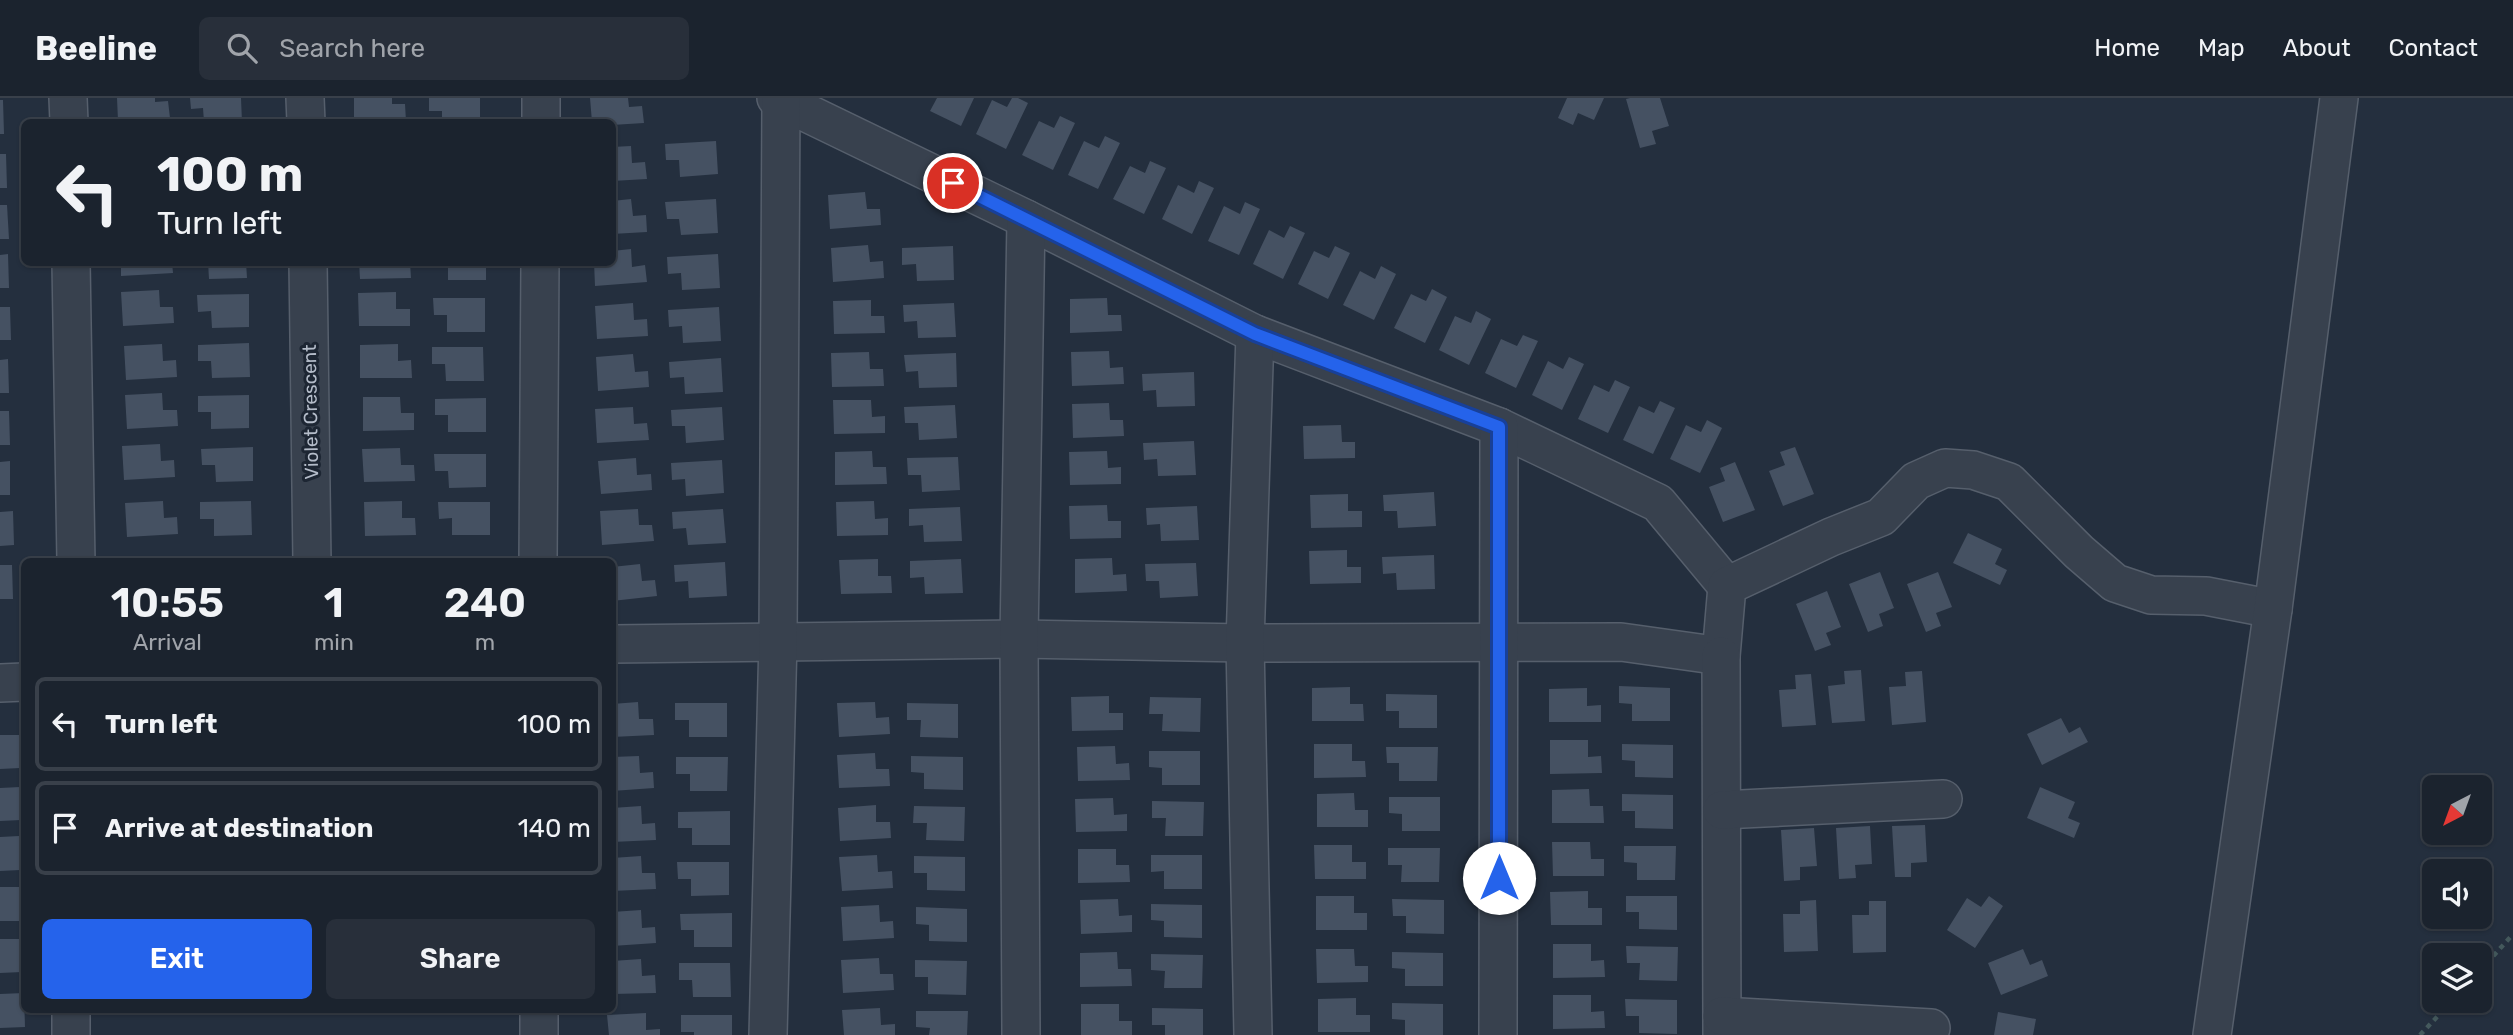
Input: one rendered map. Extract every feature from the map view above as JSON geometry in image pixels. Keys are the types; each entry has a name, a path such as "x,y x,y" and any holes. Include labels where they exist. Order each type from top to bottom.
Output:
{"street":[{"path":"68,98 69,119"},
{"path":"305,98 306,119"},
{"path":"541,98 541,119"},
{"path":"2212,1035 2273,609 2339,98"},
{"path":"768,1035 778,640 779,99 1255,334 1499,427 1658,503 1727,586 1721,656 1722,1025 1931,1028"},
{"path":"1021,1035 1019,639 1026,219"},
{"path":"71,266 76,558"},
{"name":"Violet Crescent","path":"308,266 312,558"},
{"path":"538,558 540,266"},
{"path":"1253,1035 1245,643 1255,334"},
{"path":"1498,1035 1499,427"},
{"path":"1727,586 1831,537 1881,517 1916,481 1945,467 1973,470 2010,482 2079,552 2115,583 2151,595 2206,596 2273,609"},
{"path":"616,644 1019,639 1245,643 1621,642 1721,656"},
{"path":"0,683 21,682"},
{"path":"1722,810 1943,799"},
{"path":"71,1013 71,1035"},
{"path":"539,1013 539,1035"}],"path":[{"path":"2492,958 2513,934"},
{"path":"2420,1035 2441,1013"}],"building":[{"path":"117,98 155,98 155,102 168,101 170,118 118,119"},
{"path":"190,98 241,98 242,119 204,119 203,108 191,109"},
{"path":"354,98 392,98 392,104 405,104 406,119 354,119"},
{"path":"429,98 480,98 480,119 442,119 442,111 429,111"},
{"path":"590,98 628,98 629,107 642,106 644,123 616,125 616,119 592,119"},
{"path":"937,98 974,98 961,126 930,111"},
{"path":"1012,98 1028,103 1006,149 976,134 992,100 1007,107"},
{"path":"1567,98 1604,98 1594,120 1578,113 1573,125 1558,118"},
{"path":"1660,98 1669,126 1652,131 1656,144 1640,148 1626,99"},
{"path":"0,100 3,100 4,134 0,134"},
{"path":"1060,116 1075,123 1053,170 1022,155 1039,121 1054,128"},
{"path":"1105,136 1120,143 1098,189 1068,175 1084,141 1099,148"},
{"path":"716,141 718,174 680,177 679,160 666,160 665,144"},
{"path":"631,146 632,163 645,162 647,179 616,181 616,147"},
{"path":"0,154 6,154 7,188 0,188"},
{"path":"1150,161 1166,168 1144,214 1113,199 1130,166 1145,173"},
{"path":"1199,181 1214,188 1192,234 1162,219 1178,185 1194,193"},
{"path":"865,192 867,209 880,209 881,225 830,229 828,195"},
{"path":"631,199 633,216 646,215 647,232 616,234 616,201"},
{"path":"716,199 718,233 681,235 679,219 667,219 665,202"},
{"path":"1245,202 1260,209 1239,255 1208,241 1224,206 1240,214"},
{"path":"0,205 7,205 9,239 0,239"},
{"path":"1290,226 1305,233 1283,279 1253,264 1269,230 1284,238"},
{"path":"868,245 870,262 883,261 884,278 833,282 831,248"},
{"path":"953,246 954,280 917,281 916,264 902,265 902,248"},
{"path":"1335,246 1350,253 1328,299 1298,284 1314,251 1329,258"},
{"path":"631,249 632,267 645,265 647,282 595,286 594,266 616,266 616,251"},
{"path":"8,254 9,288 0,288 0,255"},
{"path":"718,254 720,288 682,290 681,273 668,274 667,257"},
{"path":"121,266 172,266 173,273 121,276"},
{"path":"208,266 246,266 247,278 209,279"},
{"path":"359,266 410,266 411,278 360,279"},
{"path":"448,266 486,266 486,280 448,280"},
{"path":"1381,266 1396,274 1374,320 1343,305 1360,271 1375,279"},
{"path":"1432,289 1447,297 1425,343 1394,328 1411,294 1426,301"},
{"path":"159,290 160,307 173,307 174,323 123,326 121,292"},
{"path":"396,292 396,309 410,309 410,326 359,326 358,293"},
{"path":"249,294 249,327 212,328 211,311 198,312 197,295"},
{"path":"433,298 485,298 485,332 447,332 447,315 434,315"},
{"path":"1107,298 1108,315 1121,315 1122,331 1070,333 1070,299"},
{"path":"871,300 871,316 884,316 885,333 834,334 833,301"},
{"path":"633,303 634,320 647,319 648,336 597,339 595,306"},
{"path":"954,303 956,337 918,338 917,321 904,322 903,305"},
{"path":"0,307 10,307 11,340 0,340"},
{"path":"719,307 721,341 683,343 682,326 669,327 668,310"},
{"path":"1476,311 1491,319 1469,365 1439,350 1455,316 1471,323"},
{"path":"1523,335 1538,341 1516,388 1485,373 1501,339 1517,346"},
{"path":"249,343 250,377 212,378 211,361 198,361 198,345"},
{"path":"162,344 163,361 176,360 177,377 126,380 124,346"},
{"path":"398,344 398,361 411,360 412,378 360,378 360,345"},
{"path":"432,347 483,347 484,381 446,381 445,364 432,364"},
{"path":"1109,351 1110,368 1123,367 1124,384 1072,386 1071,352"},
{"path":"869,352 870,369 883,369 884,386 832,387 831,353"},
{"path":"956,353 957,387 919,388 918,371 906,372 904,355"},
{"path":"633,354 635,372 648,371 649,387 598,391 596,357"},
{"path":"1569,357 1584,364 1562,410 1532,395 1548,361 1563,369"},
{"path":"721,358 723,392 685,394 684,377 670,378 669,362"},
{"path":"8,359 9,393 0,393 0,360"},
{"path":"1194,372 1195,406 1157,407 1156,390 1143,391 1142,374"},
{"path":"1615,380 1630,387 1608,433 1578,419 1594,385 1609,392"},
{"path":"162,393 163,410 177,410 178,426 127,429 125,395"},
{"path":"249,395 249,428 211,429 211,412 198,412 198,396"},
{"path":"363,397 400,397 401,413 414,413 414,430 363,431"},
{"path":"486,398 486,432 448,432 448,415 435,415 435,399"},
{"path":"833,400 871,400 872,417 885,416 885,433 834,434"},
{"path":"1660,401 1675,408 1653,454 1623,440 1639,406 1654,413"},
{"path":"1109,403 1110,420 1123,420 1124,436 1073,438 1072,404"},
{"path":"955,405 957,438 919,440 918,423 905,423 904,407"},
{"path":"633,407 634,424 647,423 649,440 597,443 595,409"},
{"path":"722,407 724,440 686,443 685,426 672,426 671,410"},
{"path":"0,411 9,411 10,445 0,445"},
{"path":"1707,420 1722,428 1700,473 1670,459 1686,425 1701,432"},
{"path":"1341,425 1342,442 1355,442 1355,458 1304,459 1303,426"},
{"path":"1194,441 1196,475 1158,476 1157,459 1144,460 1143,443"},
{"path":"160,444 161,461 174,460 175,477 124,480 122,446"},
{"path":"253,447 253,481 216,482 215,465 202,465 201,449"},
{"path":"1795,447 1814,494 1783,506 1769,471 1785,465 1780,452"},
{"path":"400,448 401,465 414,465 415,481 364,482 362,449"},
{"path":"872,451 873,467 886,467 887,484 835,485 835,452"},
{"path":"1107,451 1108,468 1121,467 1121,484 1070,485 1069,452"},
{"path":"434,454 486,454 486,487 449,488 448,471 435,471"},
{"path":"958,457 960,490 922,492 921,475 908,475 907,458"},
{"path":"636,458 637,475 651,474 652,490 601,494 598,461"},
{"path":"722,460 724,493 686,496 685,479 672,480 671,463"},
{"path":"10,461 10,495 0,495 0,462"},
{"path":"1735,462 1755,510 1723,522 1709,487 1725,481 1720,468"},
{"path":"1434,492 1436,526 1398,528 1397,511 1384,511 1383,495"},
{"path":"1348,494 1348,511 1362,511 1362,527 1311,528 1310,495"},
{"path":"163,501 164,518 177,517 178,534 127,537 125,503"},
{"path":"251,501 252,535 214,536 214,519 200,519 200,502"},
{"path":"402,501 402,518 415,518 416,535 365,536 364,502"},
{"path":"874,501 875,519 888,518 888,535 837,536 836,502"},
{"path":"438,502 490,502 490,535 452,535 452,518 439,519"},
{"path":"1107,505 1108,521 1121,521 1121,538 1070,539 1069,506"},
{"path":"1197,506 1199,540 1161,541 1160,524 1147,525 1146,508"},
{"path":"960,507 962,541 924,542 923,525 909,526 909,509"},
{"path":"638,509 639,525 652,525 654,541 602,545 600,511"},
{"path":"723,509 726,543 688,545 686,528 673,529 672,512"},
{"path":"13,511 14,545 0,546 0,512"},
{"path":"1968,533 2002,549 1995,564 2007,570 2000,585 1953,563"},
{"path":"1347,550 1347,567 1361,567 1361,583 1310,584 1309,551"},
{"path":"1434,555 1435,589 1397,590 1396,573 1383,574 1382,557"},
{"path":"1112,558 1113,575 1126,574 1127,591 1075,593 1075,559"},
{"path":"878,559 878,576 891,576 892,593 841,594 839,560"},
{"path":"961,559 963,593 925,594 924,577 910,578 910,561"},
{"path":"725,562 727,596 689,598 688,581 675,582 674,565"},
{"path":"1196,563 1198,596 1160,598 1159,581 1146,581 1145,564"},
{"path":"640,564 642,581 655,580 657,596 616,601 616,567"},
{"path":"0,565 12,565 13,599 0,599"},
{"path":"1880,572 1894,608 1879,614 1883,626 1868,632 1849,584"},
{"path":"1938,572 1952,607 1936,613 1941,626 1926,632 1907,584"},
{"path":"1827,591 1841,627 1826,633 1831,645 1815,651 1796,604"},
{"path":"1861,670 1865,721 1832,723 1828,686 1845,684 1844,671"},
{"path":"1922,671 1926,722 1892,725 1889,687 1906,686 1905,672"},
{"path":"1811,674 1816,725 1782,727 1779,690 1796,689 1795,675"},
{"path":"1619,686 1670,688 1670,721 1632,721 1632,704 1619,703"},
{"path":"1350,687 1350,704 1363,704 1364,721 1312,721 1312,688"},
{"path":"1587,688 1587,706 1601,705 1601,722 1549,722 1549,689"},
{"path":"1386,694 1437,695 1437,728 1399,728 1399,711 1386,711"},
{"path":"1109,696 1109,713 1123,713 1123,730 1072,731 1071,697"},
{"path":"1150,697 1201,698 1200,732 1162,731 1163,714 1149,714"},
{"path":"638,702 639,719 653,719 654,735 616,737 616,704"},
{"path":"875,702 876,718 889,717 890,734 839,737 837,703"},
{"path":"675,703 727,703 727,737 689,737 689,720 675,720"},
{"path":"907,703 958,704 958,738 920,737 921,720 907,720"},
{"path":"2061,718 2069,733 2080,727 2088,742 2042,765 2027,734"},
{"path":"0,735 19,735 20,768 0,769"},
{"path":"1550,740 1588,740 1588,757 1601,756 1602,773 1550,774"},
{"path":"1314,744 1352,744 1352,761 1365,761 1366,777 1314,778"},
{"path":"1622,744 1673,745 1673,778 1635,777 1635,761 1622,760"},
{"path":"1115,746 1116,764 1129,763 1130,780 1078,781 1077,747"},
{"path":"1386,747 1438,747 1437,781 1399,781 1399,763 1387,763"},
{"path":"1149,751 1200,751 1200,785 1162,785 1162,768 1149,767"},
{"path":"875,753 876,769 889,769 890,786 839,788 837,755"},
{"path":"639,756 640,773 653,772 654,788 616,791 616,757"},
{"path":"911,756 963,757 963,790 924,789 924,773 911,772"},
{"path":"676,757 728,757 727,791 690,791 690,774 676,774"},
{"path":"20,787 21,820 0,821 0,788"},
{"path":"2040,787 2075,802 2068,818 2080,823 2074,838 2027,818"},
{"path":"1589,789 1590,806 1603,806 1604,823 1552,823 1552,790"},
{"path":"1354,793 1355,810 1368,810 1368,827 1317,827 1317,794"},
{"path":"1622,794 1673,795 1673,829 1635,828 1635,811 1622,811"},
{"path":"1389,797 1440,797 1440,831 1402,831 1402,814 1389,813"},
{"path":"1113,798 1114,815 1127,814 1127,831 1076,832 1075,799"},
{"path":"1152,801 1204,802 1203,836 1165,836 1166,818 1152,818"},
{"path":"876,805 876,822 890,822 891,838 840,841 838,808"},
{"path":"641,806 642,824 655,823 656,840 616,842 616,808"},
{"path":"914,806 965,807 964,841 926,840 927,823 913,823"},
{"path":"730,811 730,845 692,845 692,828 678,828 678,812"},
{"path":"1925,825 1927,862 1911,863 1911,877 1895,877 1892,826"},
{"path":"1870,826 1872,864 1855,865 1856,878 1839,879 1836,828"},
{"path":"1814,828 1817,866 1800,867 1800,880 1784,881 1781,830"},
{"path":"19,836 20,870 0,871 0,837"},
{"path":"1552,842 1590,842 1591,859 1604,859 1604,876 1553,876"},
{"path":"1314,845 1352,845 1352,862 1366,862 1366,879 1315,879"},
{"path":"1624,846 1676,846 1675,880 1637,880 1637,863 1624,862"},
{"path":"1388,848 1440,848 1439,882 1401,882 1402,865 1388,865"},
{"path":"1078,849 1116,849 1116,865 1129,865 1130,882 1078,883"},
{"path":"877,855 878,872 892,871 893,888 842,891 839,857"},
{"path":"1151,855 1202,855 1202,889 1164,889 1164,871 1151,872"},
{"path":"641,856 642,873 655,873 656,889 616,891 616,858"},
{"path":"914,856 965,857 965,891 927,890 927,873 914,873"},
{"path":"677,862 729,862 729,895 691,896 691,879 678,879"},
{"path":"0,887 21,887 21,921 0,921"},
{"path":"1588,891 1588,908 1602,908 1602,925 1551,925 1550,892"},
{"path":"1316,896 1354,896 1354,913 1367,913 1367,930 1316,930"},
{"path":"1626,896 1677,896 1677,930 1639,929 1639,912 1626,912"},
{"path":"1989,896 2003,906 1975,948 1947,930 1967,898 1981,907"},
{"path":"1118,899 1119,916 1132,915 1132,932 1081,934 1080,900"},
{"path":"1392,899 1444,900 1444,934 1406,933 1406,916 1393,916"},
{"path":"1816,900 1818,951 1784,952 1783,914 1800,914 1800,901"},
{"path":"1869,901 1886,901 1886,952 1853,953 1852,915 1869,915"},
{"path":"1151,904 1202,905 1202,938 1164,937 1164,921 1151,920"},
{"path":"879,905 880,922 893,921 894,938 843,941 841,907"},
{"path":"916,907 967,909 967,942 929,941 929,925 916,924"},
{"path":"641,910 642,928 655,927 656,943 616,946 616,912"},
{"path":"732,913 732,947 694,947 694,930 681,930 680,914"},
{"path":"0,939 21,939 21,972 0,973"},
{"path":"1553,944 1591,944 1591,961 1604,960 1605,977 1553,978"},
{"path":"1626,946 1678,947 1677,981 1639,980 1640,963 1627,963"},
{"path":"1316,949 1354,949 1355,966 1368,966 1368,982 1317,983"},
{"path":"2023,949 2030,965 2042,960 2048,976 2001,995 1988,963"},
{"path":"1117,952 1118,969 1131,969 1132,986 1080,987 1080,953"},
{"path":"1392,952 1443,953 1443,986 1405,986 1405,969 1392,968"},
{"path":"1151,954 1203,955 1202,988 1164,988 1165,971 1151,970"},
{"path":"879,958 880,974 893,974 894,990 843,993 841,960"},
{"path":"641,959 642,976 655,975 656,993 616,994 616,961"},
{"path":"915,960 967,961 966,995 928,994 928,977 915,977"},
{"path":"679,963 730,963 731,997 693,997 692,980 679,980"},
{"path":"21,993 21,1013 25,1013 25,1027 0,1028 0,994"},
{"path":"1553,995 1591,995 1591,1012 1604,1011 1605,1028 1553,1029"},
{"path":"1356,998 1356,1015 1370,1015 1370,1032 1318,1032 1318,999"},
{"path":"1625,999 1677,1000 1677,1034 1639,1033 1639,1016 1626,1016"},
{"path":"1392,1003 1443,1004 1443,1035 1405,1035 1405,1020 1392,1019"},
{"path":"1081,1004 1119,1004 1119,1021 1132,1021 1132,1035 1081,1035"},
{"path":"880,1008 881,1025 895,1024 895,1035 844,1035 842,1010"},
{"path":"1152,1008 1203,1009 1203,1035 1165,1035 1165,1025 1152,1025"},
{"path":"916,1011 968,1011 967,1035 929,1035 930,1028 916,1027"},
{"path":"1998,1012 2036,1019 2033,1035 1994,1035"},
{"path":"646,1013 646,1030 660,1029 660,1035 609,1035 607,1015"},
{"path":"681,1015 732,1015 732,1035 694,1035 694,1032 681,1032"}],"route":[{"path":"953,183 1255,334 1499,427 1499,878"}]}
